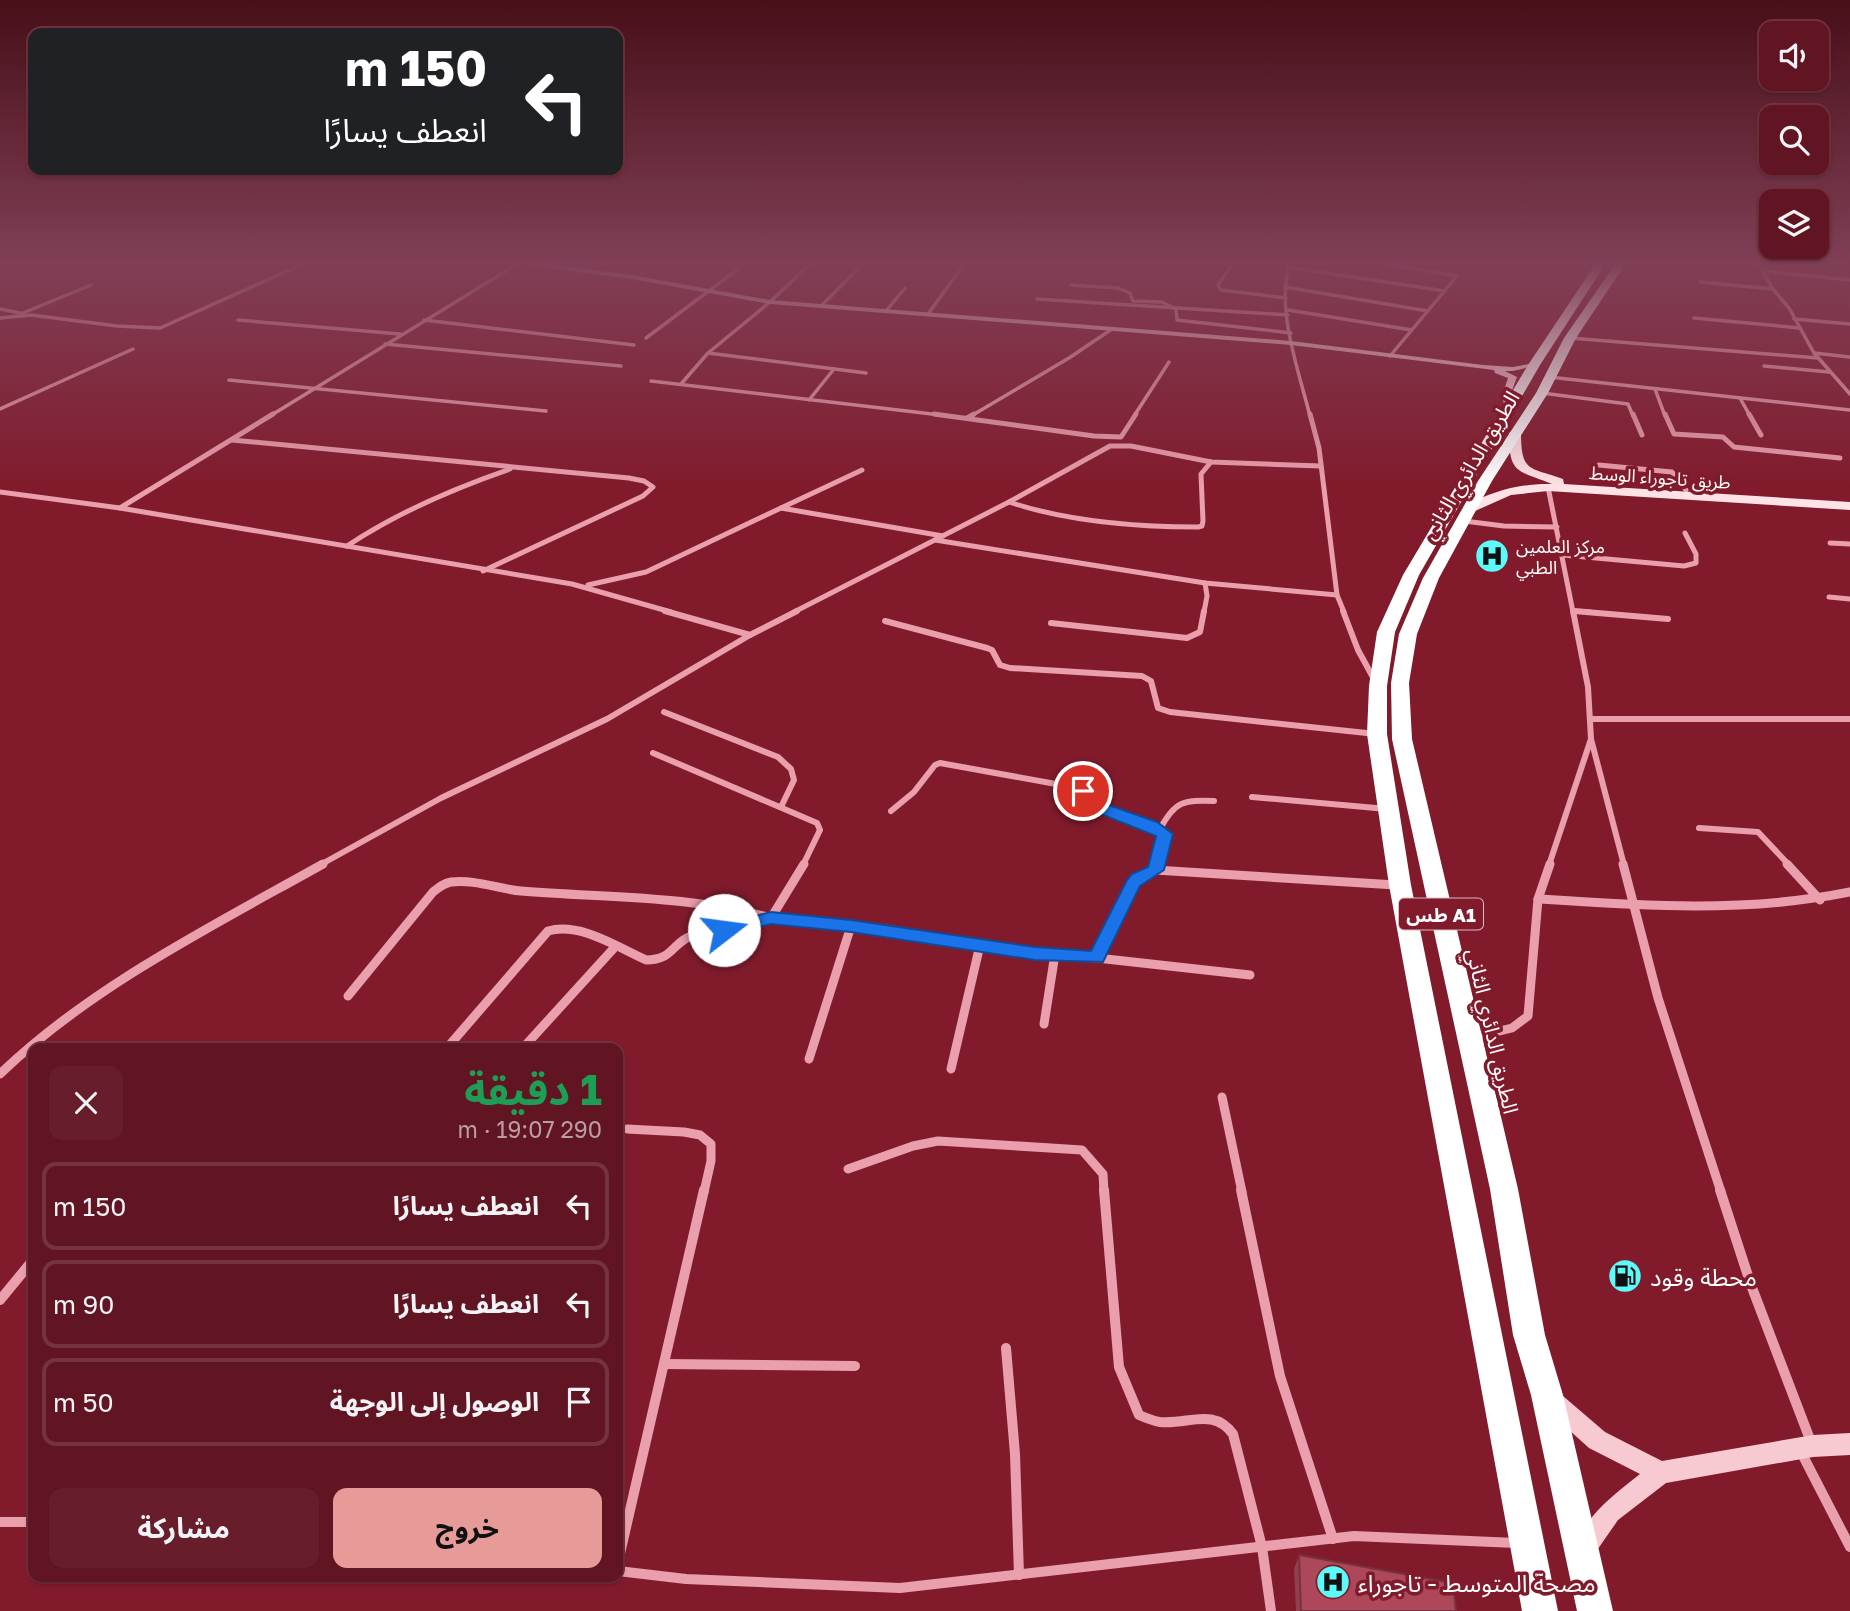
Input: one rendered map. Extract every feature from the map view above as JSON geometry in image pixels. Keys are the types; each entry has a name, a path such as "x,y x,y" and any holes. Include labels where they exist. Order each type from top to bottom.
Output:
{"highway":[{"name":"الطريق الدائري الثاني","path":"1565,338 1541,378 1515,433 1431,578 1408,634 1400,683 1402,739 1429,868 1471,1038 1504,1189 1529,1335 1547,1395 1595,1611"},
{"name":"الطريق الدائري الثاني","path":"1540,1611 1400,885 1377,734 1378,686 1386,632 1411,575 1509,408 1541,378 1570,338"}],"main road":[{"path":"1230,338 1513,369 1541,378"},
{"path":"1483,366 1513,377 1506,396 1509,408"},
{"name":"طريق تاجوراء الوسط","path":"1515,433 1515,457 1518,463 1527,471 1556,481 1850,501"},
{"name":"طريق تاجوراء الوسط","path":"1468,515 1494,495 1548,487 1850,506"},
{"path":"1547,1395 1597,1440 1661,1473"},
{"path":"1581,1554 1610,1512 1661,1473 1806,1447 1850,1444"}],"street":[{"path":"120,508 394,338"},
{"path":"576,338 634,345"},
{"path":"681,384 708,353 726,338"},
{"path":"967,418 1098,338"},
{"path":"1292,338 1319,447 1337,595 1358,650 1378,686"},
{"path":"1390,356 1405,338"},
{"path":"1572,338 1850,357"},
{"path":"1806,338 1816,356 1850,394"},
{"path":"385,344 621,366"},
{"path":"0,409 133,349"},
{"path":"708,353 866,373"},
{"path":"651,381 967,418 1094,436 1121,437 1169,362"},
{"path":"1764,366 1830,372"},
{"path":"809,400 834,369"},
{"path":"1541,378 1850,410"},
{"path":"1541,378 1628,404 1642,435"},
{"path":"229,380 316,386 546,411"},
{"path":"1655,389 1671,431 1675,434 1719,437 1726,439 1734,447 1840,458"},
{"path":"1740,398 1761,435"},
{"path":"231,440 629,478 644,481 653,487 643,496 483,571"},
{"path":"32,1043 83,1004 198,935 441,798 607,719 750,635 1009,502 1110,446 1131,446 1211,462 1321,466"},
{"path":"1009,502 1039,512 1165,527 1198,527 1202,526 1203,521 1201,474 1211,462"},
{"path":"1599,465 1672,472 1686,490"},
{"path":"347,546 372,528 416,505 514,468"},
{"path":"583,586 646,572 862,470"},
{"path":"1548,487 1588,687 1591,739 1658,998 1806,1447 1850,1547"},
{"path":"0,492 120,508 583,586 750,635"},
{"path":"780,508 943,536"},
{"path":"1468,515 1504,526 1557,527"},
{"path":"1563,555 1684,566 1696,563 1696,554 1685,533"},
{"path":"934,540 1205,583 1337,595"},
{"path":"1830,543 1850,544"},
{"path":"1052,623 1187,638 1200,632 1207,596 1205,583"},
{"path":"1829,597 1850,599"},
{"path":"1574,611 1668,619"},
{"path":"885,621 987,648 992,650 1000,665 1010,668 1142,676 1151,681 1158,708 1170,712 1377,734"},
{"path":"664,712 787,763 793,771 795,781 781,807"},
{"path":"1590,719 1850,719"},
{"path":"1471,1038 1512,1028 1528,1016 1538,899 1591,739"},
{"path":"451,1043 548,931 559,928 573,929 646,960 659,960 669,956 689,936 771,918 813,848 820,830 817,823 653,754"},
{"path":"891,811 914,792 935,765 946,763 1078,788 1087,793 1092,804 1165,834 1155,870"},
{"path":"1252,797 1388,810"},
{"path":"1160,830 1177,803 1185,800 1214,801"},
{"path":"1699,828 1758,832 1819,900"},
{"path":"1097,958 1133,884 1138,878 1155,870 1400,885"},
{"path":"348,996 433,892 441,884 451,882 503,890 685,898 738,908 771,918 851,926 1055,954 1250,975"},
{"path":"1538,899 1693,907 1819,900 1850,892"},
{"path":"809,1059 851,926"},
{"path":"951,1069 980,945"},
{"path":"528,1043 614,948"},
{"path":"1044,1024 1055,954"},
{"path":"0,1074 28,1047"},
{"path":"1222,1097 1280,1376 1333,1539"},
{"path":"623,1540 712,1161 711,1144 700,1135 627,1129"},
{"path":"848,1169 913,1146 939,1141 1082,1150 1096,1162 1103,1174 1119,1367 1139,1415 1163,1422 1215,1417 1227,1423 1233,1434 1262,1547 1270,1611"},
{"path":"0,1300 28,1266"},
{"path":"1006,1348 1015,1454 1019,1575"},
{"path":"664,1364 855,1366"},
{"path":"0,1522 28,1522"},
{"path":"623,1572 686,1578 900,1588 1354,1536 1527,1544"}],"building":[{"name":"مصحة المتوسط - تاجوراء","path":"1299,1555 1453,1583 1456,1611 1301,1611"}],"place":[{"name":"مركز العلمين الطبي","path":"1492,556"},
{"name":"محطة وقود","path":"1625,1276"},
{"name":"مصحة المتوسط - تاجوراء","path":"1333,1582"}],"route":[{"path":"724,930 771,918 851,926 1035,954 1097,958 1133,884 1138,878 1155,870 1165,834 1152,826 1092,804 1087,793 1083,791"}]}
